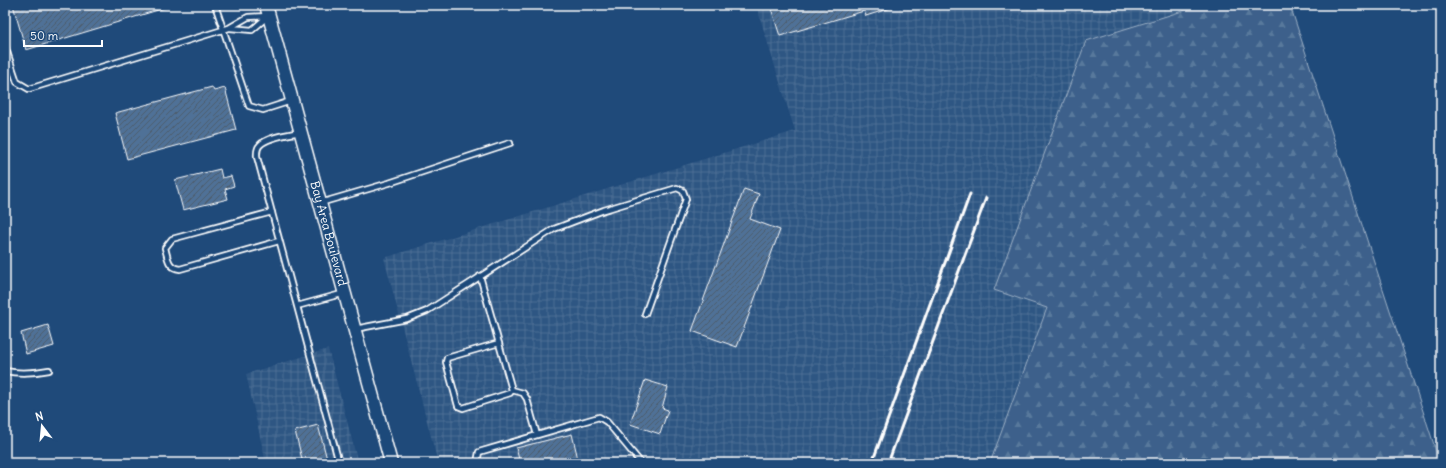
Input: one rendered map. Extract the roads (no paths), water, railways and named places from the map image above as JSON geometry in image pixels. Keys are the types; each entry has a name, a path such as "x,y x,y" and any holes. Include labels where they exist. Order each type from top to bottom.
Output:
{"main road":[{"name":"Bay Area Boulevard","path":"267,10 391,463"}],"lane":[{"path":"215,5 249,106 263,110 292,101"},
{"path":"229,28 252,30 267,10"},
{"path":"5,46 17,82 29,89 223,30 248,17 267,10"},
{"path":"300,132 269,139 260,145 257,150 257,157 339,463"},
{"path":"320,203 389,183 510,143"},
{"path":"355,329 407,319 427,311 554,229 604,210 677,188 683,191 686,199 645,314"},
{"path":"272,212 172,239 165,248 170,265 175,269 180,269 280,240"},
{"path":"480,276 512,390"},
{"path":"297,306 345,293"},
{"path":"499,343 447,358 446,362 458,406 463,408 510,393 512,390"},
{"path":"5,370 16,373 31,373 49,370"},
{"path":"512,390 523,393 537,435"},
{"path":"477,463 479,452 599,417 607,422 641,463"}],"railway":[{"path":"872,463 970,194"},
{"path":"888,463 986,198"}]}
